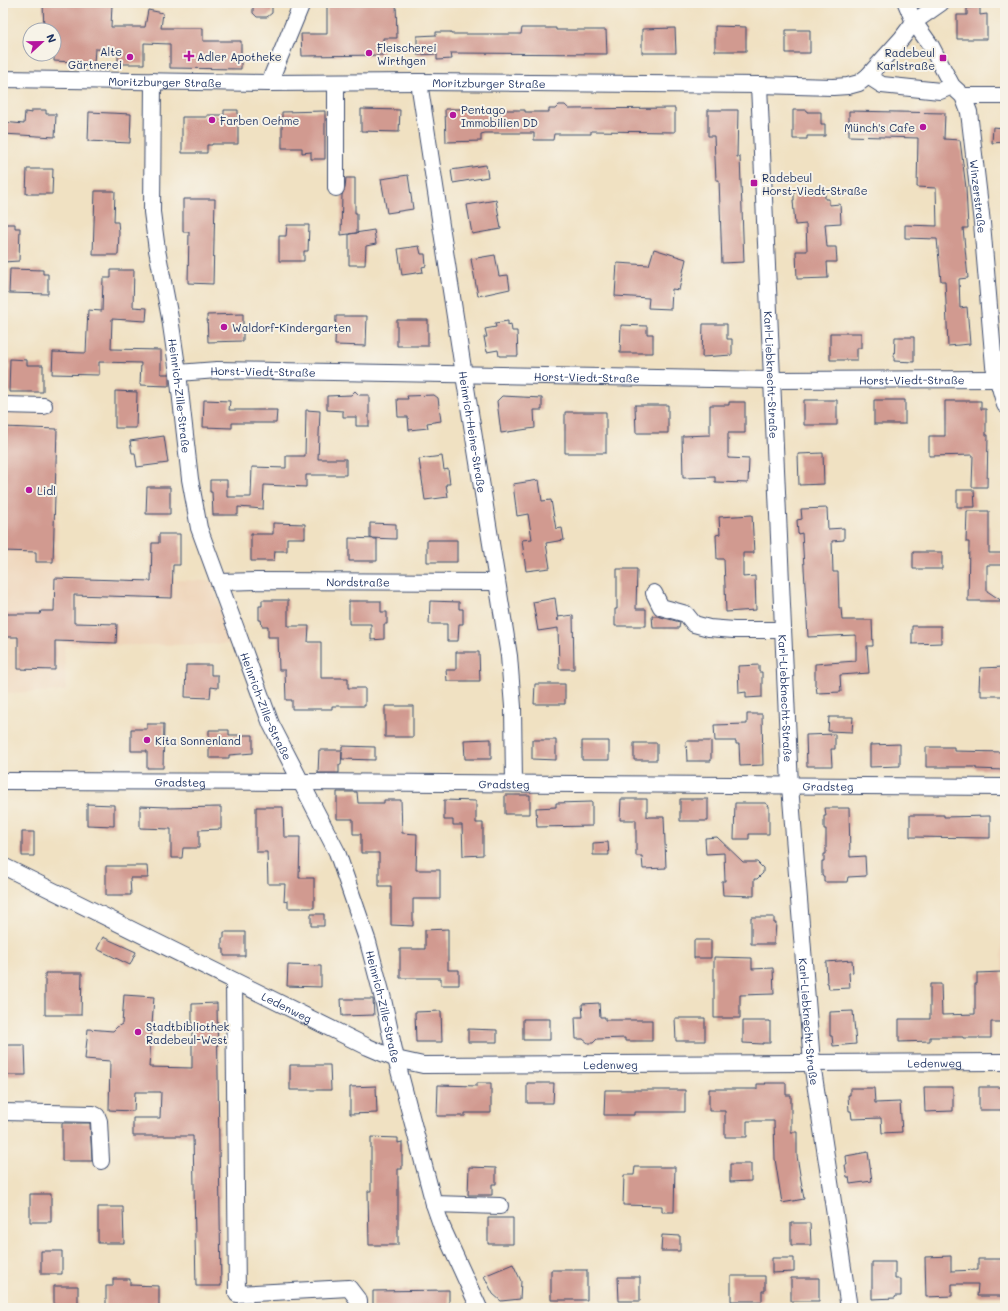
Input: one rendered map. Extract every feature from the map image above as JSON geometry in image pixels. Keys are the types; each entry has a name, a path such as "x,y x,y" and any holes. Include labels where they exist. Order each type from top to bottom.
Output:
{"street":[{"path":"269,83 302,3"},
{"name":"Winzerstraße","path":"906,3 914,22 932,46 969,112 981,215 994,366 996,380 1004,401"},
{"name":"Moritzburger Straße","path":"3,78 269,83 419,82 848,86 859,83 868,76 902,38 914,22 941,3"},
{"path":"868,76 882,85 1005,96"},
{"name":"Heinrich-Zille-Straße","path":"152,81 152,212 178,373 190,479 200,528 265,710 300,782 337,852 368,942 382,995 396,1059 434,1204 442,1228 479,1308"},
{"path":"336,82 336,188"},
{"name":"Heinrich-Heine-Straße","path":"419,82 509,656 513,707 514,783"},
{"name":"Karl-Liebknecht-Straße","path":"759,85 790,786 812,1063 850,1308"},
{"name":"Horst-Viedt-Straße","path":"178,373 217,370 772,380 996,380"},
{"path":"3,405 44,406"},
{"name":"Nordstraße","path":"220,582 256,580 497,582"},
{"path":"654,593 661,607 686,614 694,624 709,628 734,630 783,630"},
{"name":"Gradsteg","path":"3,781 1005,787"},
{"name":"Ledenweg","path":"3,866 368,1047 396,1059 423,1065 1005,1062"},
{"path":"234,981 237,1294 349,1288 359,1301 359,1308"},
{"path":"3,1112 93,1114 97,1116 99,1121 101,1162"},
{"path":"434,1204 500,1206"}],"shaded area":[{"path":"3,397 58,399 58,577 212,581 231,644 64,646 66,691 3,693"},
{"path":"1001,859 1005,859 1005,971 1002,971"}],"building":[{"path":"43,3 112,4 111,27 145,27 148,10 163,13 161,28 203,28 203,41 241,41 241,69 170,68 170,44 144,43 144,64 118,64 118,50 95,49 94,63 62,61 62,22 44,22"},
{"path":"253,3 272,3 272,13 267,17 257,17 253,13"},
{"path":"327,3 396,3 397,38 383,38 383,55 302,56 301,34 327,34"},
{"path":"980,7 980,15 987,14 987,39 957,39 957,15 967,15 967,8"},
{"path":"715,26 746,27 746,51 715,51"},
{"path":"522,28 606,30 607,54 451,53 452,59 437,60 437,54 417,55 417,36 436,35 436,32 451,32 451,34 521,34"},
{"path":"675,28 676,53 642,53 642,29"},
{"path":"786,30 810,30 810,53 786,53"},
{"path":"559,105 565,105 569,109 675,108 675,132 591,131 591,134 554,134 553,140 534,140 534,133 485,133 481,134 481,141 446,142 445,109 525,110 525,112 549,112 549,109 555,109"},
{"path":"361,109 400,110 399,132 361,131"},
{"path":"32,110 46,110 46,114 56,114 55,137 3,134 3,122 24,124 25,112 32,113"},
{"path":"224,110 238,110 238,144 212,144 207,145 207,153 182,153 182,117 224,115"},
{"path":"708,110 738,110 737,157 740,157 744,262 722,263 719,180 716,180 714,136 708,136"},
{"path":"793,110 821,112 821,124 825,124 825,136 807,136 807,139 793,139"},
{"path":"325,111 325,159 311,159 311,152 302,153 302,148 282,148 282,112"},
{"path":"849,111 945,113 944,139 960,140 966,188 968,228 963,228 968,278 959,279 960,308 967,307 970,344 948,346 945,281 941,281 937,239 905,238 905,225 937,226 936,188 917,187 918,138 849,136"},
{"path":"89,112 131,114 130,143 88,141"},
{"path":"993,127 1005,128 1005,142 992,143"},
{"path":"486,165 488,177 453,183 451,170"},
{"path":"27,169 53,169 52,194 26,194"},
{"path":"408,175 413,209 387,213 381,179"},
{"path":"346,178 355,178 355,213 357,213 357,233 341,235 342,195 345,188"},
{"path":"794,190 825,190 825,199 829,199 829,205 840,204 841,223 825,224 827,247 836,247 837,262 827,262 828,278 797,279 796,251 807,251 806,224 795,225 793,200"},
{"path":"95,191 115,191 114,222 118,222 118,255 93,255"},
{"path":"183,199 215,199 213,284 188,283 189,232 183,232"},
{"path":"496,200 501,229 472,234 467,205"},
{"path":"3,224 15,224 15,228 20,228 19,261 3,262"},
{"path":"287,225 309,225 308,251 304,251 304,261 279,261 279,236 286,236"},
{"path":"374,230 376,244 366,246 365,265 349,265 349,234"},
{"path":"419,246 421,254 425,254 426,266 422,267 423,272 402,275 398,249"},
{"path":"654,249 686,259 679,290 672,289 671,309 648,308 649,298 615,296 617,263 649,265"},
{"path":"495,255 499,276 508,275 510,289 478,296 471,259"},
{"path":"10,269 43,270 43,274 48,274 48,294 9,293"},
{"path":"111,270 134,270 133,307 147,308 146,321 112,319 111,349 161,350 161,374 169,374 169,386 140,385 141,363 99,362 99,375 52,374 53,352 86,353 88,310 102,311 103,278 111,278"},
{"path":"243,314 243,341 208,342 207,315"},
{"path":"336,316 367,316 366,346 335,345"},
{"path":"397,320 428,320 428,346 397,346"},
{"path":"508,321 508,325 511,324 512,331 517,331 518,356 499,356 498,350 487,352 484,337 487,337 485,329 496,327 495,323"},
{"path":"703,324 727,324 727,339 732,339 732,355 702,357"},
{"path":"621,325 647,326 647,334 653,334 653,353 620,353"},
{"path":"830,333 861,333 861,348 857,348 857,360 830,360"},
{"path":"895,337 914,337 914,362 894,361"},
{"path":"10,359 27,360 27,365 43,365 43,392 9,392"},
{"path":"115,391 137,392 136,428 115,428"},
{"path":"355,391 359,395 369,395 369,426 356,426 356,417 343,417 343,411 327,410 327,396 351,395"},
{"path":"434,395 438,398 441,421 427,423 428,428 409,430 408,417 398,417 397,399 408,399 407,396"},
{"path":"502,396 542,398 542,410 534,410 535,428 501,433 497,401"},
{"path":"204,400 230,401 229,410 277,410 276,423 232,423 232,428 203,427"},
{"path":"804,400 837,400 837,425 804,425"},
{"path":"874,400 905,400 905,424 874,424"},
{"path":"945,401 981,401 981,409 986,409 986,435 988,435 987,487 972,487 973,455 929,456 929,436 945,436"},
{"path":"729,402 745,402 745,433 728,433 728,458 749,459 748,483 715,482 715,477 683,478 682,436 710,435 710,405 729,405"},
{"path":"635,405 668,405 668,433 636,433"},
{"path":"306,410 320,411 318,459 346,459 346,475 306,475 306,487 264,485 263,509 238,507 238,515 213,515 210,480 227,480 227,497 251,497 252,467 286,468 286,456 305,456"},
{"path":"565,412 606,412 606,453 565,453"},
{"name":"Lidl","path":"3,427 57,429 53,562 36,562 36,552 3,551"},
{"path":"164,436 168,463 137,467 135,453 132,453 130,441"},
{"path":"823,453 824,484 799,485 798,454"},
{"path":"442,456 444,470 448,469 450,484 446,484 448,497 425,500 419,459"},
{"path":"539,480 542,501 551,500 556,529 562,528 564,540 546,543 550,568 526,571 522,540 532,539 528,514 517,516 513,484"},
{"path":"147,487 170,487 170,514 146,514"},
{"path":"957,490 974,490 975,507 957,507"},
{"path":"827,508 828,529 844,528 844,540 832,541 833,572 838,572 839,608 841,608 842,620 872,620 873,646 867,646 869,673 840,675 841,692 817,693 815,686 815,664 856,661 856,635 808,637 802,533 798,534 797,520 802,519 801,509"},
{"path":"967,511 989,511 989,553 1005,553 1005,565 987,565 987,591 1002,601 968,601 969,542 966,542"},
{"path":"752,515 754,553 743,553 743,577 755,576 756,610 726,612 724,559 717,559 716,535 720,534 719,517"},
{"path":"273,523 305,524 305,538 287,538 287,551 275,551 274,561 251,561 251,534 273,534"},
{"path":"370,523 396,524 396,539 370,538"},
{"path":"159,534 180,534 180,565 173,565 172,598 74,595 74,623 117,624 116,643 55,641 55,670 18,669 18,637 3,637 3,614 40,614 41,611 54,611 55,578 151,581 152,543 159,543"},
{"path":"349,538 377,539 377,561 349,561"},
{"path":"427,540 457,540 457,562 427,562"},
{"path":"913,552 942,552 942,569 913,569"},
{"path":"617,569 637,569 636,609 646,609 646,626 615,626 615,609 617,609"},
{"path":"555,598 558,621 558,617 573,615 574,669 559,669 558,628 538,631 533,602"},
{"path":"262,600 288,600 288,626 309,626 308,642 321,642 321,678 348,678 348,688 365,688 365,706 332,706 332,709 292,709 292,700 286,700 285,670 279,670 278,637 268,637 268,626 262,626 261,620 259,620 259,606 262,606"},
{"path":"349,601 381,601 381,612 387,612 387,624 384,624 384,639 371,640 371,624 349,624"},
{"path":"430,601 459,602 459,609 463,609 463,624 459,624 458,641 447,641 447,624 429,624"},
{"path":"652,616 680,622 679,628 653,628"},
{"path":"912,626 941,626 941,643 912,644"},
{"path":"456,652 479,652 480,681 447,681 446,670 456,670"},
{"path":"186,665 211,665 211,675 218,675 218,688 211,687 210,698 185,697"},
{"path":"759,665 759,672 762,672 762,697 746,698 746,692 739,693 738,666"},
{"path":"1005,667 1005,696 981,696 981,690 979,690 980,668"},
{"path":"535,684 565,684 565,704 534,704"},
{"path":"385,706 413,706 413,737 385,737"},
{"path":"747,714 762,714 763,765 740,766 739,744 736,744 736,741 715,741 714,725 747,724"},
{"path":"829,717 853,717 852,732 828,731"},
{"name":"Kita Sonnenland","path":"147,724 164,724 163,768 147,768 147,751 131,751 131,729 147,729"},
{"path":"209,730 229,730 229,735 253,735 253,753 229,755 229,758 209,758"},
{"path":"835,734 835,749 831,749 832,766 807,766 806,735"},
{"path":"491,739 491,759 465,759 464,740"},
{"path":"532,740 556,740 556,760 532,759"},
{"path":"582,741 609,741 609,760 582,760"},
{"path":"686,741 711,741 711,761 687,761"},
{"path":"634,743 657,743 657,760 634,760"},
{"path":"900,744 900,766 870,767 870,745"},
{"path":"342,746 375,747 375,760 342,759 342,752 339,773 318,773 319,750 342,750"},
{"path":"926,747 954,747 954,751 1004,752 1004,770 976,769 976,767 926,767"},
{"path":"337,792 357,792 358,803 384,803 384,800 401,800 402,833 417,834 416,870 440,870 440,899 413,899 413,926 391,925 391,886 379,886 379,853 361,853 361,834 353,834 353,819 337,819"},
{"path":"505,795 530,795 530,814 505,814"},
{"path":"621,799 647,799 647,817 664,817 666,868 643,869 642,856 636,856 636,820 620,820"},
{"path":"680,799 708,799 708,821 680,821"},
{"path":"444,800 476,801 476,823 483,823 483,855 463,856 462,825 453,825 453,820 444,820"},
{"path":"592,802 592,826 537,827 536,808 556,807 556,803"},
{"path":"735,803 765,803 769,806 769,834 749,834 749,839 734,839"},
{"path":"87,804 114,805 114,826 87,825"},
{"path":"140,806 168,808 221,807 221,829 199,830 199,848 183,848 182,858 171,858 171,829 140,828"},
{"path":"256,807 283,807 284,837 300,837 299,878 314,878 314,908 288,908 288,901 284,902 285,884 268,884 267,852 256,852"},
{"path":"825,808 849,808 850,857 865,856 866,876 848,877 847,882 824,882 824,876 822,876 822,861 824,861 824,854 826,854 826,829 824,829 824,816 826,816"},
{"path":"910,815 944,815 944,817 990,816 990,838 910,837"},
{"path":"22,832 34,832 34,856 22,856"},
{"path":"717,837 743,862 757,862 763,868 763,873 757,879 754,879 754,896 723,895 722,881 725,881 724,853 706,854 705,838"},
{"path":"608,842 609,855 593,855 593,843"},
{"path":"106,866 147,866 148,878 130,878 131,895 106,895"},
{"path":"311,914 324,914 324,926 311,926"},
{"path":"751,917 774,917 774,923 776,923 774,944 751,944"},
{"path":"448,929 448,970 459,970 459,985 441,985 441,978 400,978 400,949 425,949 425,930"},
{"path":"224,932 245,932 245,956 224,956 224,949 222,949 222,938 224,938"},
{"path":"103,937 136,952 130,965 97,949"},
{"path":"694,940 711,940 711,958 694,958"},
{"path":"714,957 752,958 752,969 773,968 774,994 740,995 740,1018 714,1018"},
{"path":"852,960 853,972 849,973 850,988 829,989 827,983 826,962"},
{"path":"288,965 321,966 321,987 287,986"},
{"path":"1002,972 1003,1022 991,1022 991,1038 930,1037 930,1041 899,1042 899,1019 930,1019 930,984 941,984 942,1015 975,1014 975,984 977,984 977,973"},
{"path":"45,973 82,973 81,1015 45,1015"},
{"path":"124,995 154,997 149,1067 192,1068 192,1004 217,1003 221,1286 196,1286 193,1136 133,1136 133,1118 160,1118 161,1092 135,1092 134,1111 109,1110 110,1061 85,1059 88,1029 113,1031 122,1024"},
{"path":"341,999 373,999 374,1015 342,1016"},
{"path":"599,1003 600,1017 605,1017 605,1020 652,1020 652,1041 625,1041 625,1038 597,1039 593,1043 588,1043 583,1039 576,1039 575,1017 583,1017 582,1004"},
{"path":"441,1011 442,1042 416,1042 415,1012"},
{"path":"853,1011 856,1044 833,1046 832,1036 830,1036 830,1012"},
{"path":"675,1018 705,1018 705,1041 676,1041"},
{"path":"523,1019 550,1019 550,1040 523,1040"},
{"path":"743,1021 770,1021 770,1043 743,1043"},
{"path":"468,1029 497,1030 497,1042 468,1042"},
{"path":"3,1045 25,1045 26,1075 4,1075"},
{"path":"290,1065 330,1065 331,1090 290,1090"},
{"path":"477,1083 491,1083 491,1113 465,1113 465,1116 437,1116 438,1085 477,1086"},
{"path":"527,1083 554,1083 553,1103 527,1103"},
{"path":"765,1083 786,1083 786,1095 791,1095 791,1132 797,1132 797,1156 804,1199 782,1203 775,1159 774,1121 747,1121 747,1137 725,1137 725,1111 709,1111 709,1089 757,1089 757,1084 766,1084"},
{"path":"376,1086 377,1113 350,1114 350,1087"},
{"path":"924,1087 953,1087 953,1111 925,1112"},
{"path":"979,1087 1005,1087 1005,1110 979,1110"},
{"path":"850,1088 874,1088 875,1103 900,1102 902,1132 882,1133 881,1118 852,1119 851,1111 849,1111 848,1095 850,1095"},
{"path":"605,1090 685,1090 685,1112 634,1112 634,1115 604,1115"},
{"path":"62,1123 90,1123 92,1161 62,1161"},
{"path":"371,1137 398,1138 398,1143 402,1142 402,1169 398,1169 398,1245 369,1245 368,1191 371,1191"},
{"path":"868,1152 872,1181 850,1184 845,1165 847,1165 846,1156"},
{"path":"730,1164 751,1164 751,1181 730,1182"},
{"path":"469,1167 496,1168 496,1184 492,1184 492,1195 468,1195"},
{"path":"635,1167 675,1167 674,1212 662,1212 662,1206 623,1205 624,1175 634,1175"},
{"path":"30,1194 51,1194 51,1222 30,1222"},
{"path":"98,1207 123,1207 124,1243 98,1243"},
{"path":"488,1218 513,1218 513,1244 488,1244"},
{"path":"791,1223 810,1223 811,1245 791,1245"},
{"path":"662,1235 680,1236 680,1251 661,1251"},
{"path":"41,1251 62,1251 62,1274 41,1274"},
{"path":"951,1256 951,1271 978,1270 978,1259 1005,1259 1005,1296 977,1296 978,1284 952,1284 952,1296 926,1297 925,1257"},
{"path":"772,1258 794,1258 794,1272 772,1273"},
{"path":"872,1262 895,1262 895,1279 901,1279 901,1296 896,1296 895,1298 872,1299"},
{"path":"513,1264 521,1281 520,1299 501,1301 493,1294 484,1276"},
{"path":"551,1270 587,1270 587,1300 551,1300"},
{"path":"731,1276 765,1276 765,1291 762,1291 762,1301 731,1301"},
{"path":"618,1277 640,1277 640,1301 619,1301"},
{"path":"791,1278 819,1278 819,1301 791,1301"},
{"path":"113,1279 130,1279 130,1285 159,1286 159,1308 106,1308 106,1286 113,1286"},
{"path":"54,1286 78,1286 78,1308 54,1308"},
{"path":"449,1290 449,1308 373,1308 373,1291"}],"place":[{"name":"Fleischerei Wirthgen","path":"369,53"},
{"name":"Adler Apotheke","path":"189,56"},
{"name":"Alte Gärtnerei","path":"130,57"},
{"name":"Radebeul Karlstraße","path":"943,58"},
{"name":"Pentago Immobilien DD","path":"453,115"},
{"name":"Farben Oehme","path":"212,120"},
{"name":"Münch's Cafe","path":"923,127"},
{"name":"Radebeul Horst-Viedt-Straße","path":"754,183"},
{"name":"Waldorf-Kindergarten","path":"224,327"},
{"name":"Lidl","path":"29,490"},
{"name":"Kita Sonnenland","path":"147,740"},
{"name":"Stadtbibliothek Radebeul-West","path":"138,1032"}]}
